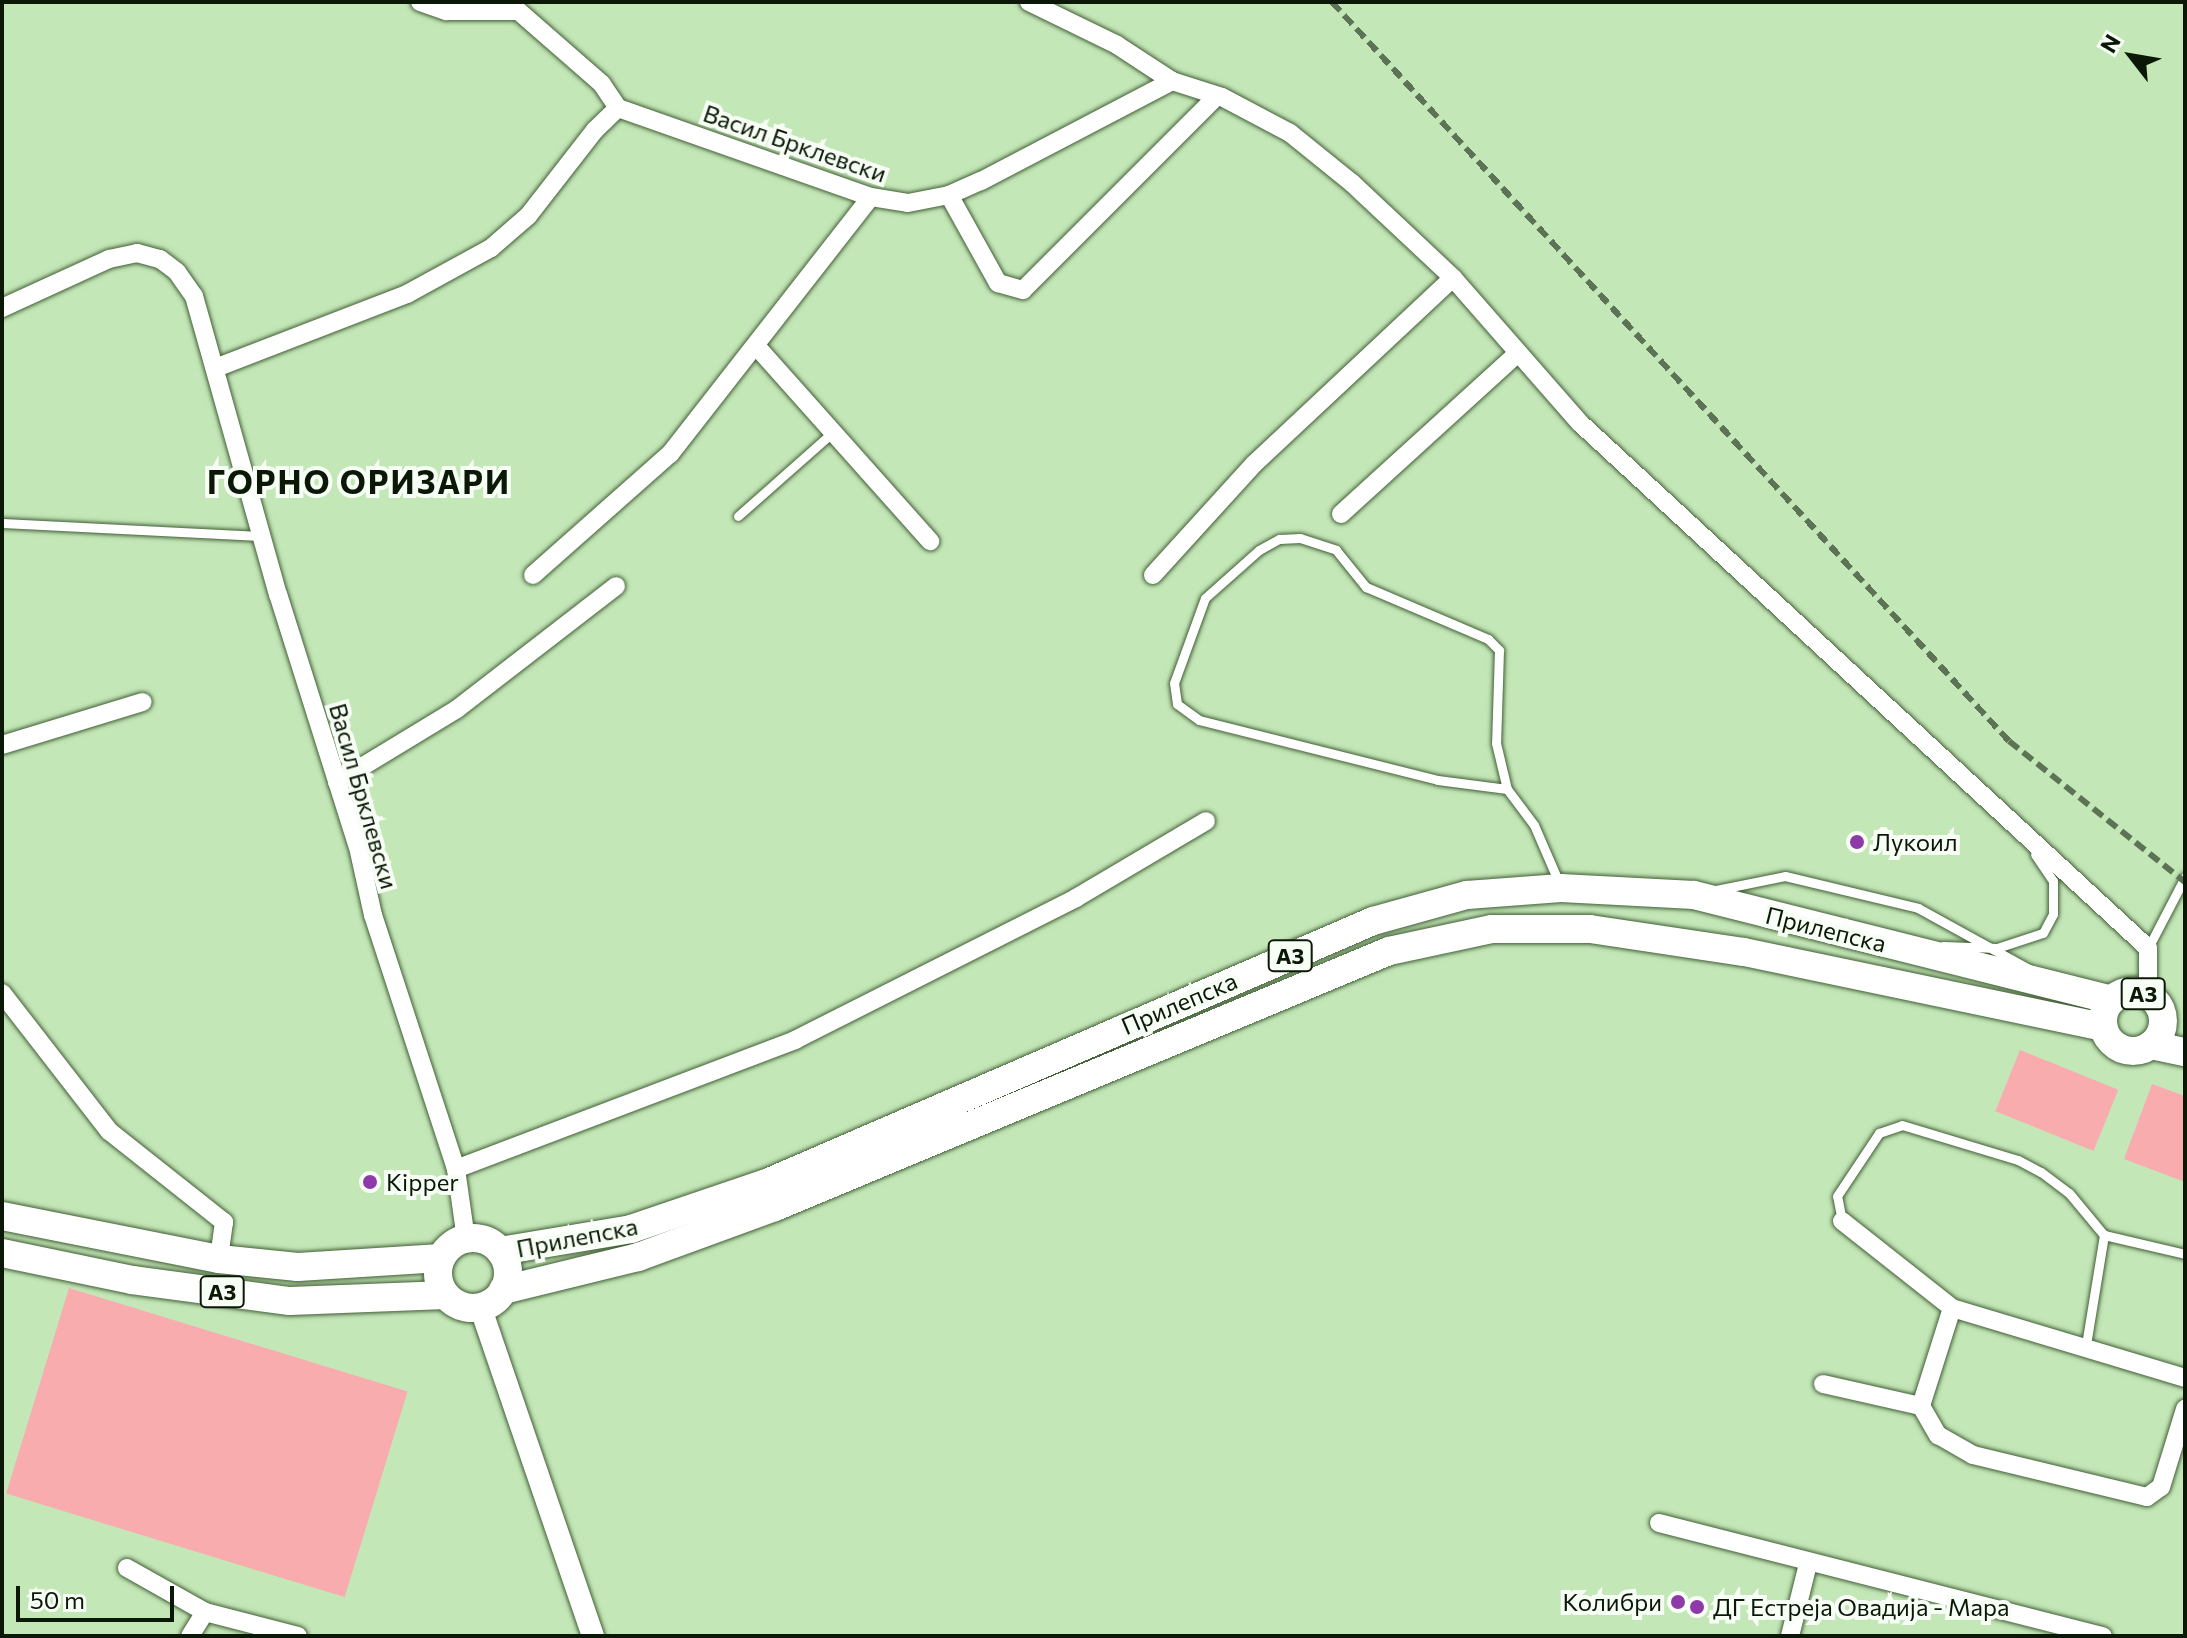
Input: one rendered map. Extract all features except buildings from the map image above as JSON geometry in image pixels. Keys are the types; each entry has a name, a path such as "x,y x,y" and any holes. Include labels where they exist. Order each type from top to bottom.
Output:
{"main road":[{"name":"Прилепска","path":"500,1251 631,1229 769,1182 1373,921 1467,895 1561,888 1694,895 2112,1000"},
{"name":"Прилепска","path":"492,1298 638,1257 789,1201 1389,951 1492,929 1590,929 1744,952 2103,1027"},
{"name":"A3","path":"2151,1045 2162,1028 2164,1006 2129,992 2112,1000 2103,1027 2122,1050 2151,1045 2185,1052"},
{"name":"A3","path":"2,1216 219,1259 298,1267 441,1258"},
{"name":"A3","path":"466,1239 485,1240 500,1251"},
{"path":"446,1295 438,1277 441,1258 466,1239"},
{"path":"492,1298 507,1270 500,1251"},
{"name":"A3","path":"2,1253 132,1280 290,1301 446,1295 461,1306 492,1298"}],"street":[{"path":"218,367 407,294 491,248 528,216 595,130 618,108 602,84 511,6 446,11 420,2"},
{"path":"1029,2 1117,45 1172,81 1217,96 1290,133 1453,278 1580,423 2148,948 2164,1006"},
{"name":"Васил Брклевски","path":"618,108 871,197 908,203 949,195 1172,81"},
{"path":"949,195 998,283 1023,290 1217,96"},
{"path":"533,575 670,454 758,348 871,197"},
{"name":"Васил Брклевски","path":"2,308 109,259 137,253 160,259 194,296 218,367 261,536 337,782 373,915 456,1169 466,1239"},
{"path":"1153,575 1254,464 1453,278"},
{"path":"758,348 930,541"},
{"path":"1341,514 1518,353"},
{"path":"337,782 457,709 616,586"},
{"path":"2,745 143,702"},
{"path":"456,1169 795,1040 1076,898 1206,821"},
{"path":"2,993 109,1131 224,1222 219,1259"},
{"path":"1842,1221 1952,1308 2085,1351 2185,1378"},
{"path":"492,1298 593,1636"},
{"path":"1921,1406 1952,1308"},
{"path":"1823,1384 1921,1406 1938,1435 1973,1455 2147,1497 2161,1487 2185,1409"},
{"path":"1659,1523 1808,1564 2103,1636"},
{"path":"1790,1636 1808,1564"},
{"path":"127,1568 205,1612 298,1636"},
{"path":"190,1636 205,1612"}],"lane":[{"path":"738,516 833,432"},
{"path":"2,523 261,536"},
{"path":"1507,789 1438,780 1199,720 1177,704 1174,683 1205,598 1259,550 1279,539 1300,538 1336,550 1366,587 1488,639 1499,650 1496,743 1507,789 1534,825 1561,888"},
{"path":"1884,943 1997,948 2043,933 2053,914 2053,890 2043,862 1991,803"},
{"path":"1694,895 1785,876 1918,908 1997,948 2055,986"},
{"path":"2148,948 2185,877"},
{"path":"1842,1221 1837,1196 1879,1133 1902,1125 2018,1160 2041,1172 2069,1193 2104,1235 2185,1254"},
{"path":"2085,1351 2104,1235"}],"shaded area":[{"path":"2020,1050 2118,1090 2094,1151 1995,1111"},
{"path":"2152,1084 2185,1096 2185,1182 2124,1159"},
{"path":"69,1288 408,1391 345,1597 6,1494"}],"railway":[{"path":"1332,2 2009,741 2185,882"}],"place":[{"name":"Лукоил","path":"1857,842"},
{"name":"Kipper","path":"370,1182"},
{"name":"Колибри","path":"1678,1602"},
{"name":"ДГ Естреја Овадија - Мара","path":"1697,1607"}],"district":[{"name":"ГОРНО ОРИЗАРИ","path":"359,481"}]}
